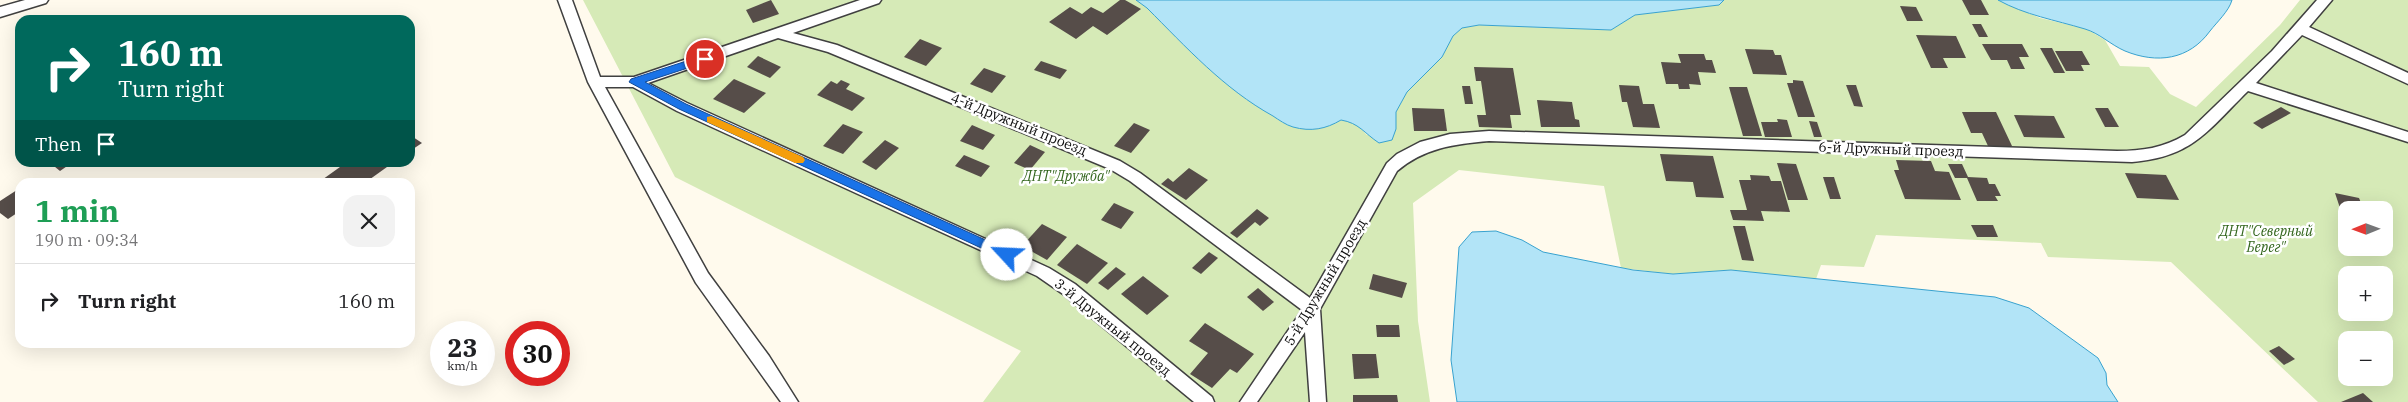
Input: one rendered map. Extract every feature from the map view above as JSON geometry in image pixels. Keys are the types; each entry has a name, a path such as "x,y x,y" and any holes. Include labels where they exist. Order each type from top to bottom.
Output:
{"street":[{"path":"0,12 41,0"},
{"path":"565,0 595,82 702,278 763,361 790,402"},
{"path":"595,82 635,82 874,0"},
{"name":"6-й Дружный проезд","path":"1400,160 1429,145 1448,140 1489,136 2141,157 2159,154 2178,147 2190,139 2246,85 2325,0"},
{"path":"2300,28 2408,79"},
{"name":"4-й Дружный проезд","path":"778,33 832,48 1115,165 1136,177 1312,309"},
{"name":"3-й Дружный проезд","path":"635,82 682,106 1043,272 1068,288 1206,402"},
{"path":"2246,85 2405,136 2408,151"},
{"name":"5-й Дружный проезд","path":"1248,402 1312,309 1384,180 1400,160"},
{"path":"1312,309 1318,402"}],"green space":[{"name":"ДНТ\"Дружба\"","path":"583,0 1136,0 1147,8 1222,80 1255,105 1283,122 1300,129 1312,129 1330,126 1341,120 1355,122 1367,135 1396,129 1396,112 1407,92 1442,57 1453,36 1462,28 1479,25 1611,30 1635,15 1719,5 1724,0 1998,0 2040,18 2087,29 2105,40 2120,66 2149,67 2170,94 2196,107 2280,25 2300,0 2408,0 2408,402 2318,402 2171,262 2048,257 2041,243 1876,235 1864,267 1821,265 1816,279 1731,270 1673,274 1621,268 1604,186 1459,170 1413,203 1418,321 1430,402 983,402 1021,351 675,177"}],"water":[{"path":"1136,0 1724,0 1719,5 1635,15 1611,30 1479,25 1462,28 1453,36 1442,57 1407,92 1396,112 1396,129 1392,140 1379,143 1357,126 1347,121 1341,120 1330,126 1312,129 1300,129 1283,122 1255,105 1222,80 1147,8"},
{"path":"1998,0 2232,0 2226,12 2202,41 2182,54 2160,58 2137,55 2125,51 2090,31 2029,13"},
{"path":"1496,231 1522,240 1543,252 1633,270 1673,274 1731,270 1995,297 2029,308 2098,358 2106,373 2107,385 2118,402 1457,402 1451,360 1459,247 1472,232"}],"building":[{"path":"771,0 779,14 753,23 746,10"},
{"path":"1120,0 1125,0 1141,9 1107,35 1093,26 1076,39 1049,22 1070,7 1082,14 1091,7 1103,13"},
{"path":"1962,0 1981,0 1989,15 1970,15"},
{"path":"1900,6 1916,7 1923,21 1907,21"},
{"path":"1972,24 1981,24 1988,37 1979,37"},
{"path":"1916,35 1956,36 1966,58 1943,58 1948,68 1931,68"},
{"path":"920,39 942,48 926,66 904,57"},
{"path":"1982,44 2022,44 2029,57 2019,57 2025,69 2011,69 2007,60 1991,60"},
{"path":"2040,48 2052,48 2065,73 2054,73"},
{"path":"1745,49 1773,50 1775,55 1781,55 1787,75 1753,74"},
{"path":"2055,51 2082,51 2090,65 2081,65 2084,71 2066,71"},
{"path":"1678,54 1704,54 1706,60 1712,60 1716,73 1698,72 1701,85 1689,84 1690,89 1679,89 1678,84 1666,84 1661,62 1681,63"},
{"path":"758,56 781,67 770,78 747,67"},
{"path":"1041,61 1067,70 1060,79 1034,70"},
{"path":"1474,67 1513,68 1521,115 1510,115 1512,128 1479,127 1477,115 1486,115 1481,81 1476,81"},
{"path":"984,68 1006,76 992,93 970,84"},
{"path":"734,79 766,93 744,113 713,99"},
{"path":"841,80 850,84 846,89 865,98 852,111 817,95 831,81 837,84"},
{"path":"1793,80 1803,81 1815,117 1798,117 1787,83 1793,83"},
{"path":"1619,85 1639,86 1643,104 1654,104 1660,128 1633,127 1627,102 1622,102"},
{"path":"1846,85 1856,85 1863,107 1854,106"},
{"path":"1462,86 1470,86 1473,104 1465,104"},
{"path":"1729,87 1747,87 1762,136 1743,136"},
{"path":"1537,100 1572,102 1575,119 1579,120 1580,127 1541,127"},
{"path":"2281,107 2291,113 2262,129 2253,123"},
{"path":"1412,108 1444,109 1447,131 1414,131"},
{"path":"2095,108 2108,108 2119,127 2105,127"},
{"path":"1962,112 1996,112 2012,146 1988,146 1982,133 1971,133"},
{"path":"2014,115 2054,116 2065,138 2024,137"},
{"path":"1777,119 1787,120 1792,137 1765,137 1761,122 1778,122"},
{"path":"1809,121 1817,122 1822,137 1814,137"},
{"path":"1134,123 1150,130 1131,153 1114,146"},
{"path":"843,124 863,132 843,154 823,146"},
{"path":"972,125 995,135 983,150 960,141"},
{"path":"415,138 422,143 415,148"},
{"path":"885,140 899,148 876,170 862,162"},
{"path":"1030,145 1045,152 1030,170 1014,163"},
{"path":"1660,154 1713,156 1724,198 1696,197 1693,182 1666,181"},
{"path":"964,155 990,166 981,177 955,166"},
{"path":"1896,160 1931,161 1935,171 1949,172 1961,200 1905,199 1894,170 1899,170"},
{"path":"1777,163 1796,164 1808,200 1788,200"},
{"path":"1948,164 1962,164 1968,177 1987,178 1989,184 1995,184 2001,196 1995,196 1998,201 1977,201 1967,178 1955,178"},
{"path":"55,167 66,167 60,171"},
{"path":"340,167 387,167 372,178 325,178"},
{"path":"1189,168 1208,180 1186,200 1161,184 1168,178 1173,182"},
{"path":"2125,173 2166,175 2179,200 2137,198"},
{"path":"1750,175 1769,176 1771,181 1781,181 1790,212 1761,211 1764,221 1733,220 1730,210 1747,210 1739,180 1751,180"},
{"path":"1823,177 1834,177 1841,199 1830,199"},
{"path":"15,191 15,214 8,219 0,213 0,201"},
{"path":"2335,193 2359,198 2360,201 2338,201"},
{"path":"1114,203 1134,212 1121,229 1101,220"},
{"path":"1257,209 1269,218 1260,226 1255,222 1237,238 1230,233"},
{"path":"1042,224 1067,237 1047,260 1022,246"},
{"path":"1971,225 1993,225 1998,237 1977,237"},
{"path":"1733,226 1745,226 1754,261 1742,260"},
{"path":"1077,244 1108,263 1087,284 1057,265"},
{"path":"1209,252 1218,258 1201,274 1192,268"},
{"path":"1116,267 1126,274 1108,290 1098,283"},
{"path":"1373,274 1407,283 1402,298 1369,289"},
{"path":"1143,276 1169,296 1147,315 1121,294"},
{"path":"1258,288 1274,302 1263,311 1247,297"},
{"path":"1205,323 1254,354 1237,373 1230,369 1212,388 1190,374 1208,353 1189,341"},
{"path":"1376,325 1399,325 1400,337 1377,337"},
{"path":"2279,346 2295,359 2284,365 2269,351"},
{"path":"1352,354 1376,354 1379,378 1354,379"},
{"path":"2363,393 2373,402 2341,402"},
{"path":"1353,395 1397,395 1398,402 1353,402"}],"slow traffic":[{"path":"711,120 799,160"}],"route":[{"path":"705,59 635,82 682,106 1007,255"}],"park label":[{"name":"ДНТ\"Северный Берег\"","path":"2266,240"}]}
